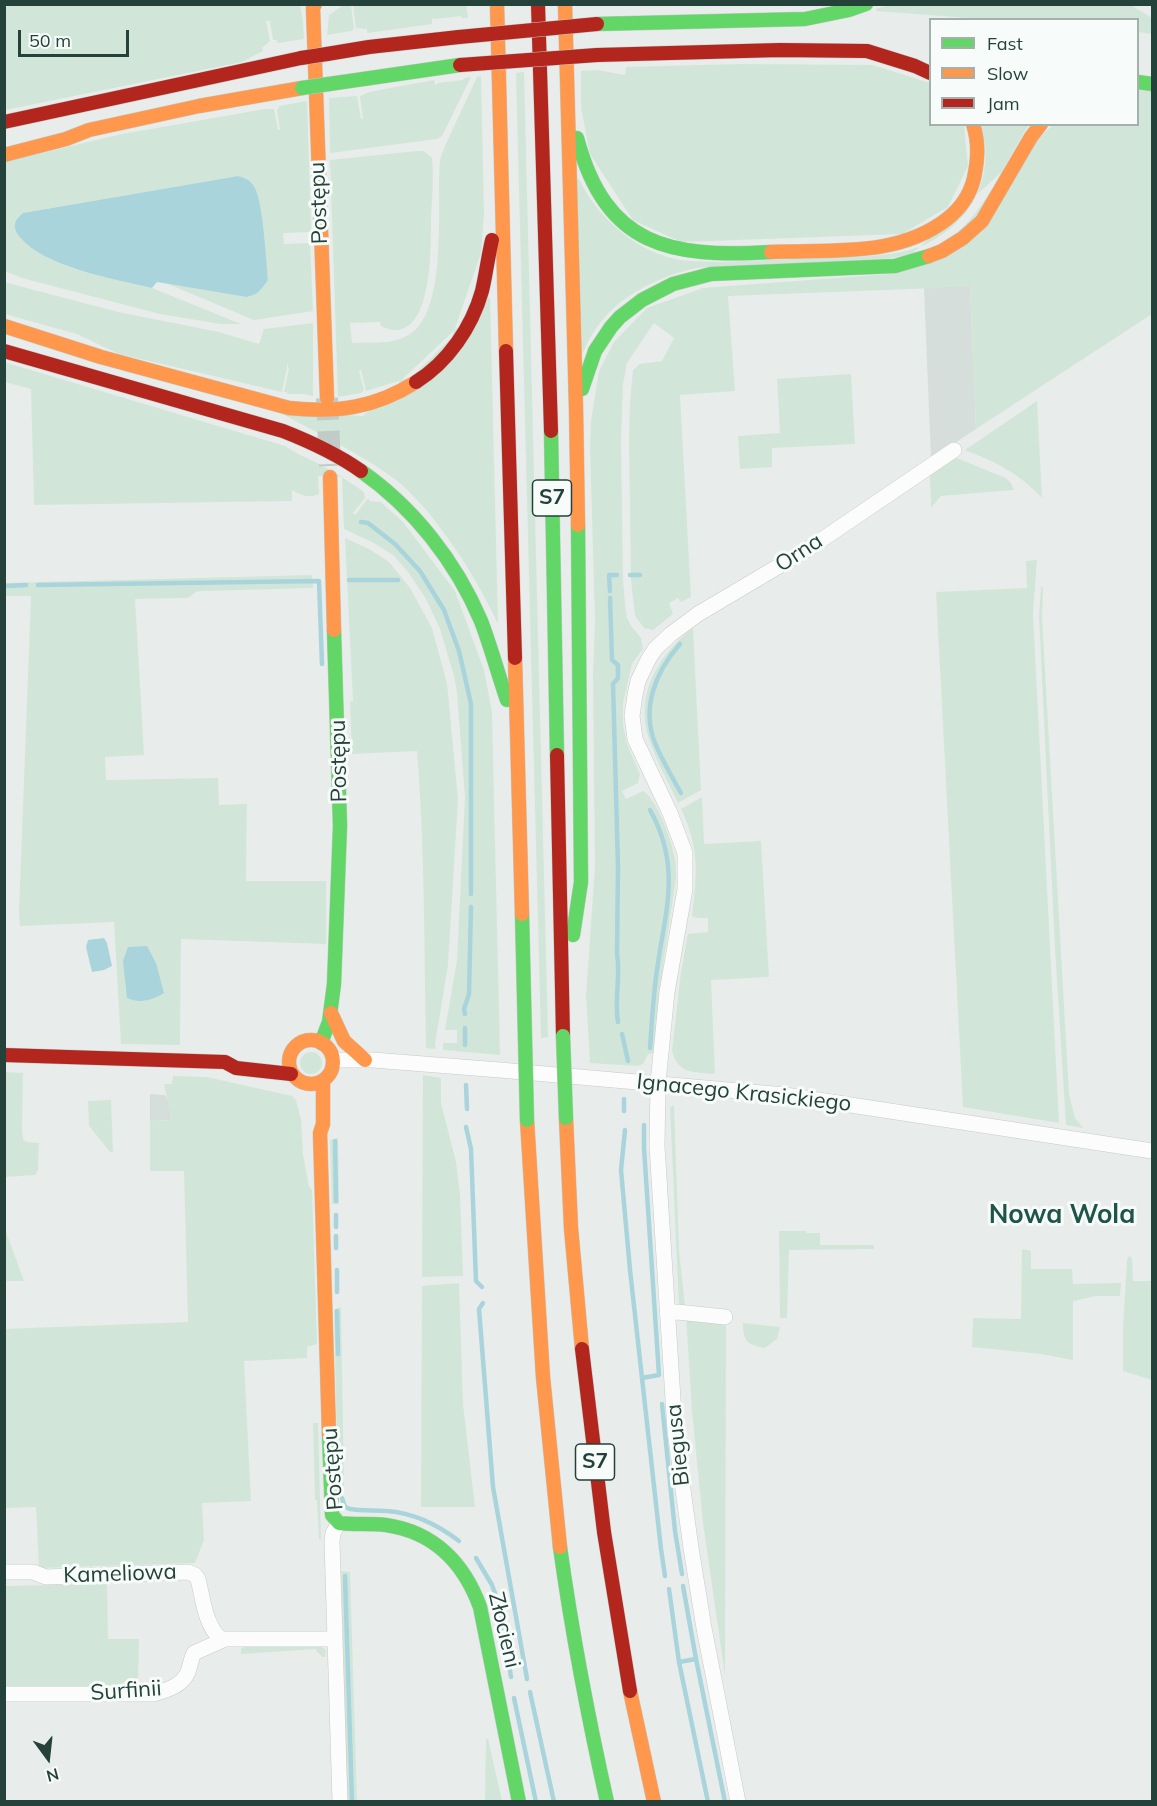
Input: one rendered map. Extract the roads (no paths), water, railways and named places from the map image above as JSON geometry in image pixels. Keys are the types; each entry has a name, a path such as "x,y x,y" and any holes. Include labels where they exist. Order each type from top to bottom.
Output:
{"main road":[{"name":"S7","path":"497,4 525,1038 534,1262 540,1350 561,1548 578,1668 607,1802"},
{"name":"S7","path":"538,4 551,413 559,892 571,1228 585,1377 604,1532 625,1668 654,1802"},
{"path":"563,991 581,882 576,408 565,4"},
{"path":"4,122 301,58 369,47 459,36 597,24 805,19 866,4"},
{"name":"Postępu","path":"313,6 327,398"},
{"path":"4,155 66,139 89,130 200,106 302,88 460,65 597,55 780,50 867,51 929,73"},
{"path":"567,92 587,172 609,208 629,228 647,240 679,251 697,253 875,247 906,241 930,232 962,207 973,185 979,156 974,126"},
{"path":"576,408 598,345 613,324 644,297 683,280 711,274 895,266 934,255 954,246 982,221 1039,126"},
{"path":"4,145 74,130 89,130"},
{"path":"4,326 102,357 288,408 332,412 369,405 404,391 428,375 457,345 478,305 501,200"},
{"path":"4,351 296,436 335,454 368,475 414,516 458,579 477,615 517,732"},
{"name":"Postępu","path":"321,1043 331,1012 340,826 330,477"},
{"path":"331,1012 344,1041 365,1060"},
{"path":"4,1055 225,1062 236,1068 291,1074 303,1083 313,1084 323,1081 330,1073 333,1060 328,1049 312,1040 297,1045 285,1054 291,1074"},
{"path":"225,1062 236,1057 263,1057"},
{"name":"Postępu","path":"323,1081 323,1124 320,1133 332,1512 339,1523"},
{"name":"Postępu","path":"303,1083 310,1099 313,1123 320,1133"},
{"name":"Złocieni","path":"339,1523 389,1525 418,1533 447,1552 467,1577 480,1607 519,1802"}],"street":[{"name":"Orna","path":"658,1083 668,982 686,880 685,853 680,837 640,751 633,727 632,716 636,687 648,660 671,634 698,614 811,547 954,450"},
{"name":"Ignacego Krasickiego","path":"333,1060 365,1060 740,1090 807,1098 1152,1151"},
{"name":"Biegusa","path":"658,1083 657,1146 675,1431 691,1548 738,1802"},
{"path":"667,1312 725,1317"},
{"name":"Postępu","path":"339,1523 333,1533 332,1541 339,1802"},
{"name":"Kameliowa","path":"4,1572 33,1572 46,1577 188,1572 198,1579 210,1625 218,1638 224,1640"},
{"path":"224,1640 335,1639"},
{"name":"Surfinii","path":"4,1694 154,1694 171,1689 183,1680 194,1653 224,1640"}],"water":[{"path":"238,176 251,182 257,193 262,217 268,280 259,292 246,297 157,282 152,288 100,276 45,256 30,247 15,230 16,221 23,213"},
{"path":"104,938 112,966 92,972 86,947 88,940"},
{"path":"147,946 156,963 164,993 146,1000 132,1000 127,998 123,961 128,947"}],"waterway":[{"path":"361,522 368,523 395,544 420,571 444,610 459,651 471,704 471,894"},
{"path":"610,591 609,575 617,575"},
{"path":"630,575 640,575"},
{"path":"349,580 398,580"},
{"path":"38,585 319,581 322,664"},
{"path":"4,586 26,585"},
{"path":"610,598 612,660 618,665 618,678 613,684 618,867 618,1022"},
{"path":"680,644 664,666 653,690 650,717 655,743 681,793"},
{"path":"650,810 660,831 666,851 668,870 667,908 656,980 650,1048"},
{"path":"465,1014 464,1009 469,994 471,907"},
{"path":"465,1028 465,1045"},
{"path":"622,1034 628,1061"},
{"path":"466,1085 467,1109"},
{"path":"624,1099 624,1111"},
{"path":"642,1378 659,1375 644,1125"},
{"path":"466,1127 471,1149 476,1281 482,1287"},
{"path":"625,1130 621,1170 630,1270 665,1576"},
{"path":"335,1141 336,1201"},
{"path":"336,1215 336,1227"},
{"path":"336,1236 336,1248"},
{"path":"337,1270 337,1292"},
{"path":"483,1303 479,1309 493,1487 527,1679"},
{"path":"337,1311 338,1354"},
{"path":"662,1404 675,1531 682,1574"},
{"path":"342,1498 345,1507 350,1509 397,1512 417,1517 459,1541"},
{"path":"476,1558 492,1585 500,1607 511,1677"},
{"path":"345,1576 352,1802"},
{"path":"683,1586 725,1802"},
{"path":"669,1589 679,1662 708,1802"},
{"path":"679,1662 696,1659"},
{"path":"530,1692 554,1802"},
{"path":"514,1698 536,1802"}],"tunnel":[{"path":"327,398 330,466"}],"district":[{"name":"Nowa Wola","path":"1062,1215"}]}
